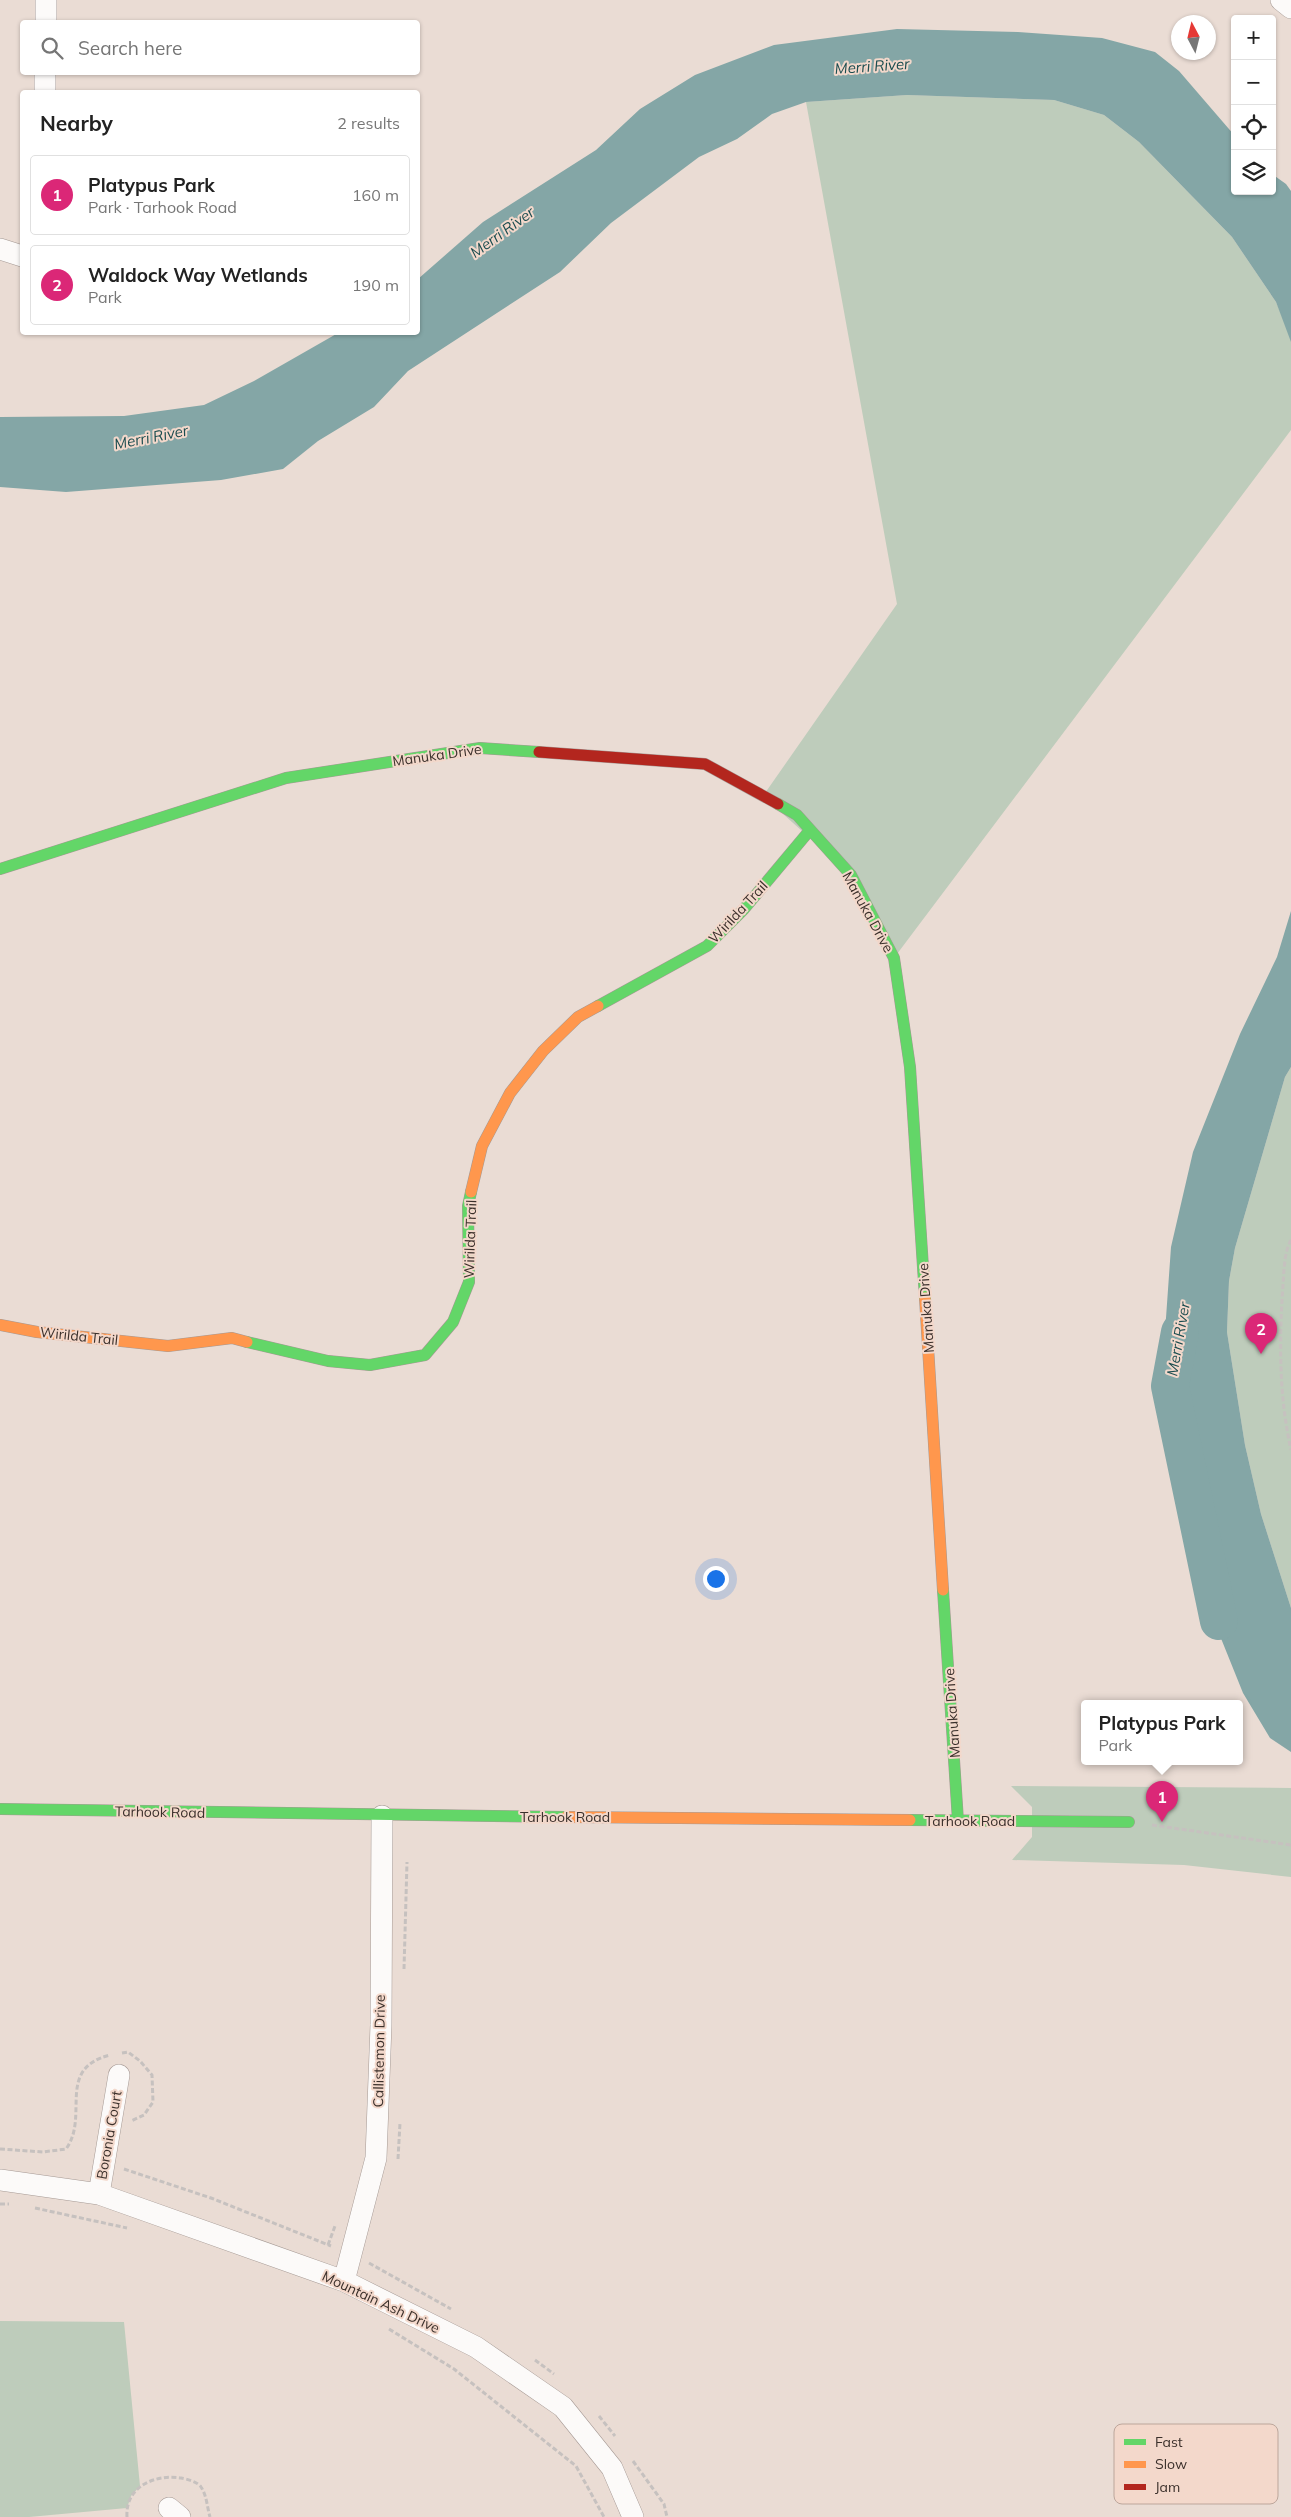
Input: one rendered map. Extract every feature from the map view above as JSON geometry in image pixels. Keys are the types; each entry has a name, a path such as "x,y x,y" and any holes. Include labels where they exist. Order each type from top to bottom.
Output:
{"street":[{"path":"46,0 46,20"},
{"path":"1280,0 1291,8"},
{"path":"45,75 45,90"},
{"path":"0,249 20,255"},
{"name":"Manuka Drive","path":"0,869 286,778 480,748 705,764 797,814 851,875 894,958 910,1067 958,1821"},
{"name":"Wirilda Trail","path":"0,1324 37,1332 168,1346 232,1338 328,1361 370,1365 425,1355 453,1322 469,1282 468,1206 482,1146 510,1093 543,1051 578,1017 707,946 744,909 810,830"},
{"name":"Tarhook Road","path":"0,1809 382,1816 1129,1822"},
{"name":"Callistemon Drive","path":"344,2281 376,2158 381,2025 382,1816"},
{"name":"Boronia Court","path":"99,2194 119,2075"},
{"name":"Mountain Ash Drive","path":"0,2180 99,2194 344,2281 476,2347 563,2407 612,2468 633,2517"}],"path":[{"path":"1291,1240 1284,1272 1280,1338 1280,1372 1291,1450"},
{"path":"1129,1822 1291,1845"},
{"path":"0,2149 43,2152 66,2149 74,2138 76,2083 92,2061 109,2055 128,2052 140,2061 152,2075 152,2102 144,2116 127,2123"},
{"path":"116,2164 129,2172 212,2198 352,2254 409,2283 458,2313"},
{"path":"0,2204 15,2205"},
{"path":"32,2207 128,2228"},
{"path":"381,2324 454,2369 576,2466 604,2517"},
{"path":"532,2358 556,2375"},
{"path":"592,2409 606,2422 618,2439"},
{"path":"629,2455 664,2504 667,2517"}],"green space":[{"path":"907,95 1054,100 1104,115 1139,142 1232,237 1276,302 1291,337 1291,430 894,958 851,875 763,796 897,604 806,102"},
{"path":"1291,1067 1291,1608 1261,1514 1245,1445 1227,1332 1229,1281 1235,1248 1285,1077"},
{"path":"1011,1786 1291,1788 1291,1877 1184,1865 1012,1860 1032,1837 1032,1807"},
{"path":"0,2321 124,2322 140,2486 131,2496 127,2508 29,2517 0,2517"}],"water":[{"path":"897,29 1018,32 1102,38 1155,52 1179,71 1231,131 1231,195 1276,195 1276,177 1286,184 1291,191 1291,342 1276,302 1232,237 1139,142 1104,115 1054,100 907,95 806,102 772,114 737,139 699,157 611,223 560,272 408,371 374,407 318,441 283,469 221,480 66,492 0,487 0,417 124,416 204,405 254,381 334,335 420,335 420,277 483,222 596,150 640,109 695,75 774,45"},
{"path":"1291,911 1291,1067 1285,1077 1235,1248 1229,1281 1227,1332 1245,1445 1261,1514 1291,1608 1291,1752 1270,1738 1243,1693 1214,1621 1207,1555 1188,1497 1178,1446 1165,1332 1171,1247 1193,1152 1240,1034 1277,957"}],"waterway":[{"name":"Merri River","path":"1180,1332 1170,1386 1219,1621"}],"traffic: fast":[{"path":"0,869 286,778 480,748 539,752"},
{"path":"778,804 797,815 851,875 894,958 910,1067 925,1298"},
{"path":"598,1006 707,946 744,909 810,830"},
{"path":"247,1342 328,1361 370,1365 425,1355 453,1322 469,1282 468,1206 471,1192"},
{"path":"943,1590 958,1821"},
{"path":"0,1809 566,1817"},
{"path":"910,1820 1129,1822"}],"traffic: slow":[{"path":"471,1192 482,1146 510,1093 543,1051 578,1017 598,1006"},
{"path":"925,1298 943,1590"},
{"path":"0,1325 37,1332 168,1346 232,1338 247,1342"},
{"path":"566,1817 910,1820"}],"traffic: jam":[{"path":"539,752 705,764 778,804"}],"place":[{"name":"Waldock Way Wetlands","path":"1261,1354"},
{"name":"Platypus Park","path":"1162,1822"}]}
